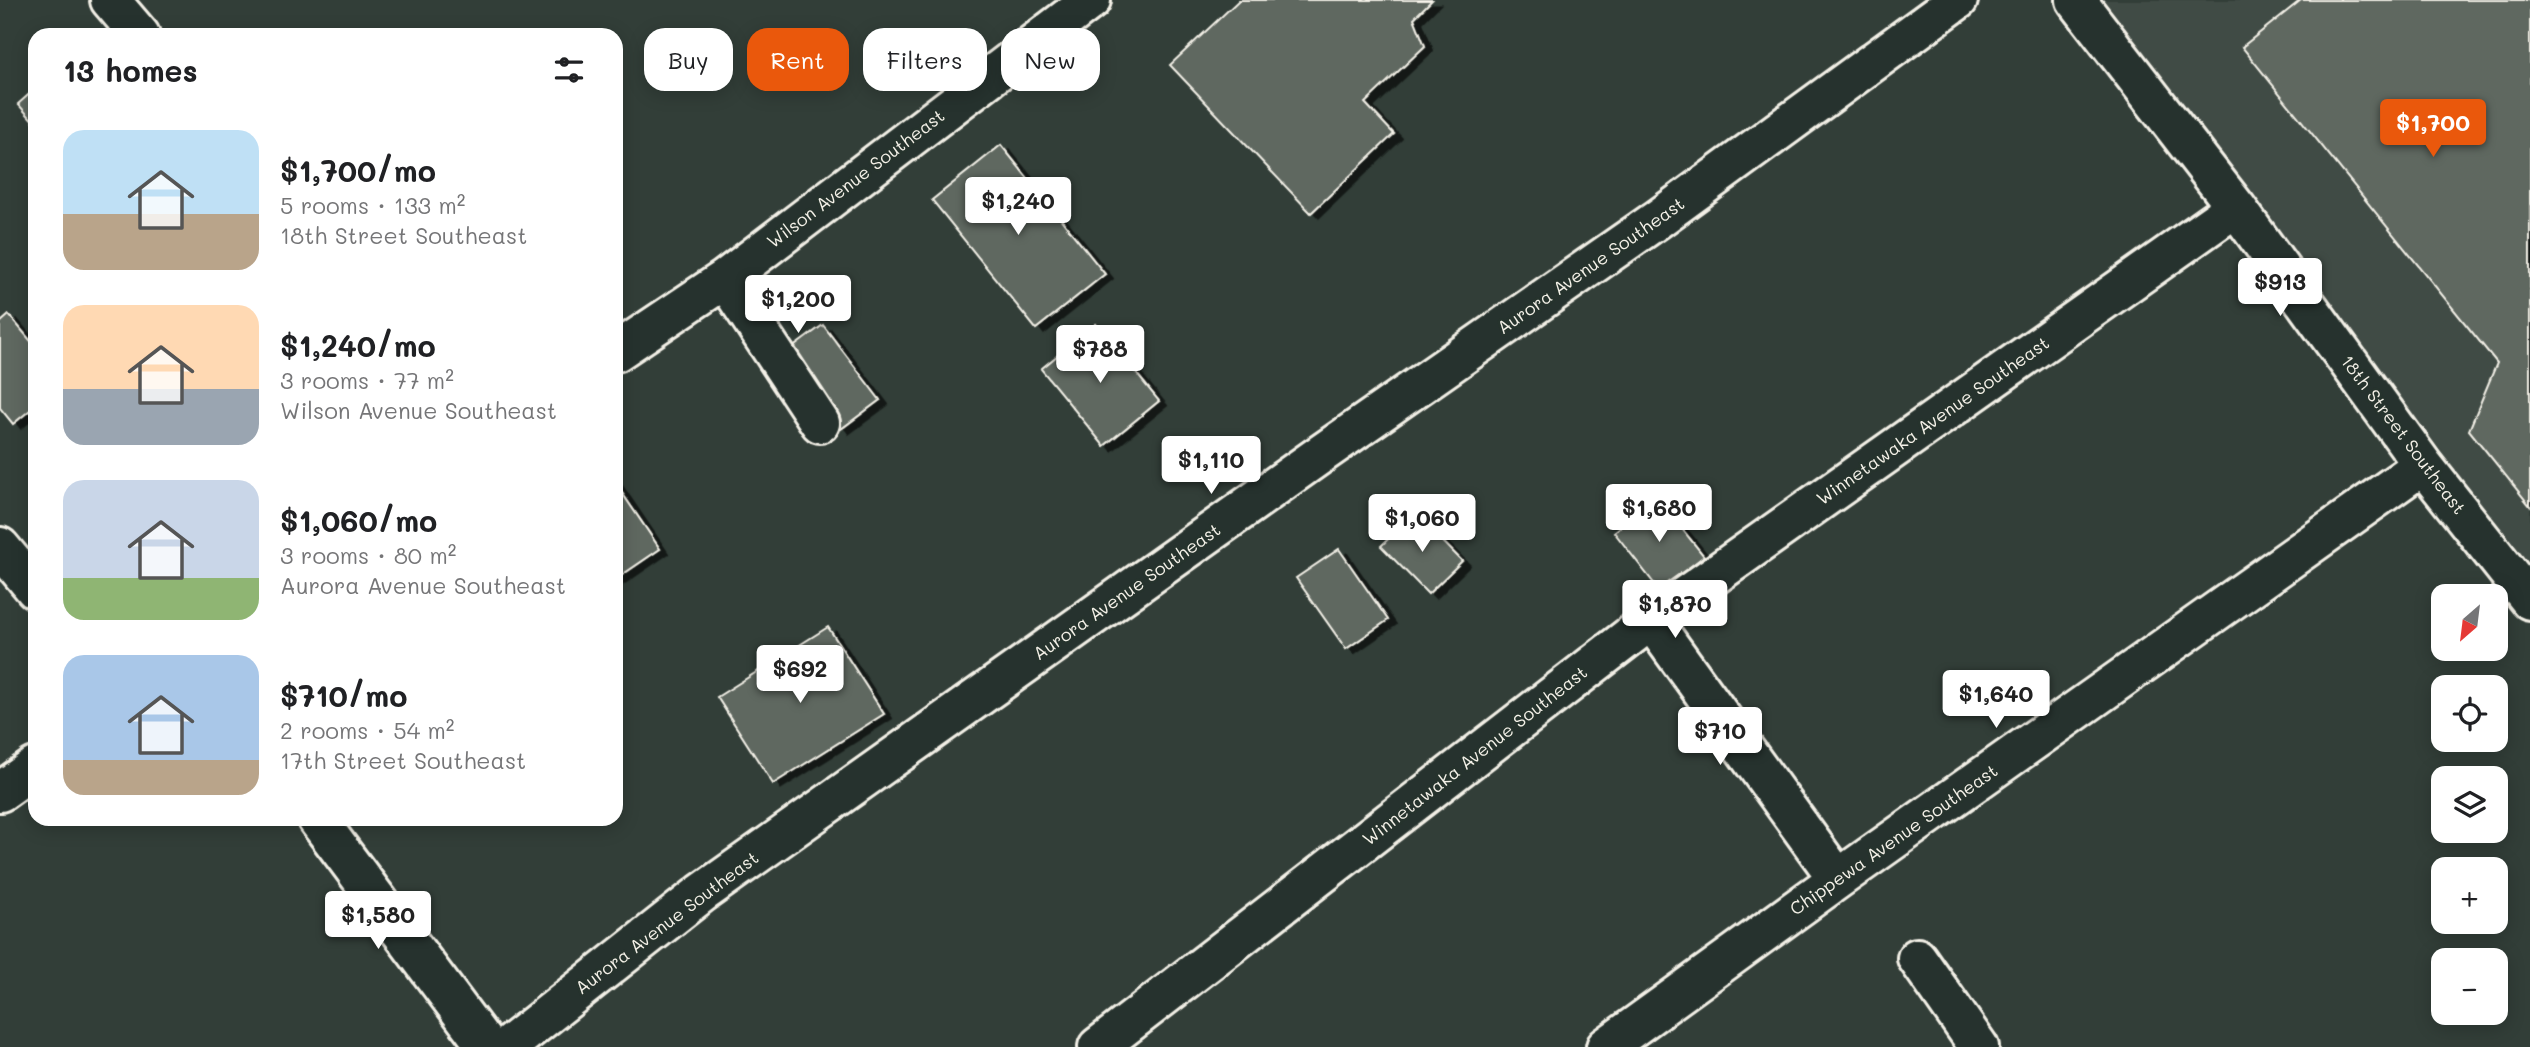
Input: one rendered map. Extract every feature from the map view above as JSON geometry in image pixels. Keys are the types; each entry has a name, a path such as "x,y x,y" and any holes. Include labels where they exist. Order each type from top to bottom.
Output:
{"street":[{"path":"110,0 134,28"},
{"name":"Wilson Avenue Southeast","path":"623,347 725,279 1091,0"},
{"name":"Aurora Avenue Southeast","path":"507,1047 702,893 1658,219 1958,0"},
{"name":"18th Street Southeast","path":"2077,0 2236,207 2423,465 2530,600"},
{"name":"Winnetawaka Avenue Southeast","path":"1105,1045 1651,621 2236,207"},
{"path":"725,279 820,423"},
{"name":"Chippewa Avenue Southeast","path":"1606,1047 1838,879 2423,465"},
{"path":"0,547 28,581"},
{"path":"1651,621 1838,879"},
{"path":"0,792 28,772"},
{"path":"322,826 487,1047"},
{"path":"1917,958 1979,1047"}],"shaded area":[{"path":"2100,0 2530,0 2530,569"}],"building":[{"path":"1239,0 1432,0 1414,18 1425,46 1365,103 1394,134 1311,213 1170,65"},
{"path":"2301,0 2530,0 2530,506 2469,430 2497,363 2242,47"},
{"path":"28,95 28,115 18,104"},
{"path":"1001,145 1105,274 1036,329 932,200"},
{"path":"9,315 28,338 28,412 13,424 0,408 0,323"},
{"path":"1096,324 1159,401 1104,446 1041,369"},
{"path":"823,325 880,400 841,429 784,354"},
{"path":"623,494 660,549 623,574"},
{"path":"1657,498 1704,556 1660,591 1614,532"},
{"path":"1415,513 1462,561 1428,594 1381,546"},
{"path":"1339,549 1388,620 1346,649 1296,578"},
{"path":"828,627 884,714 773,784 717,697"}]}
